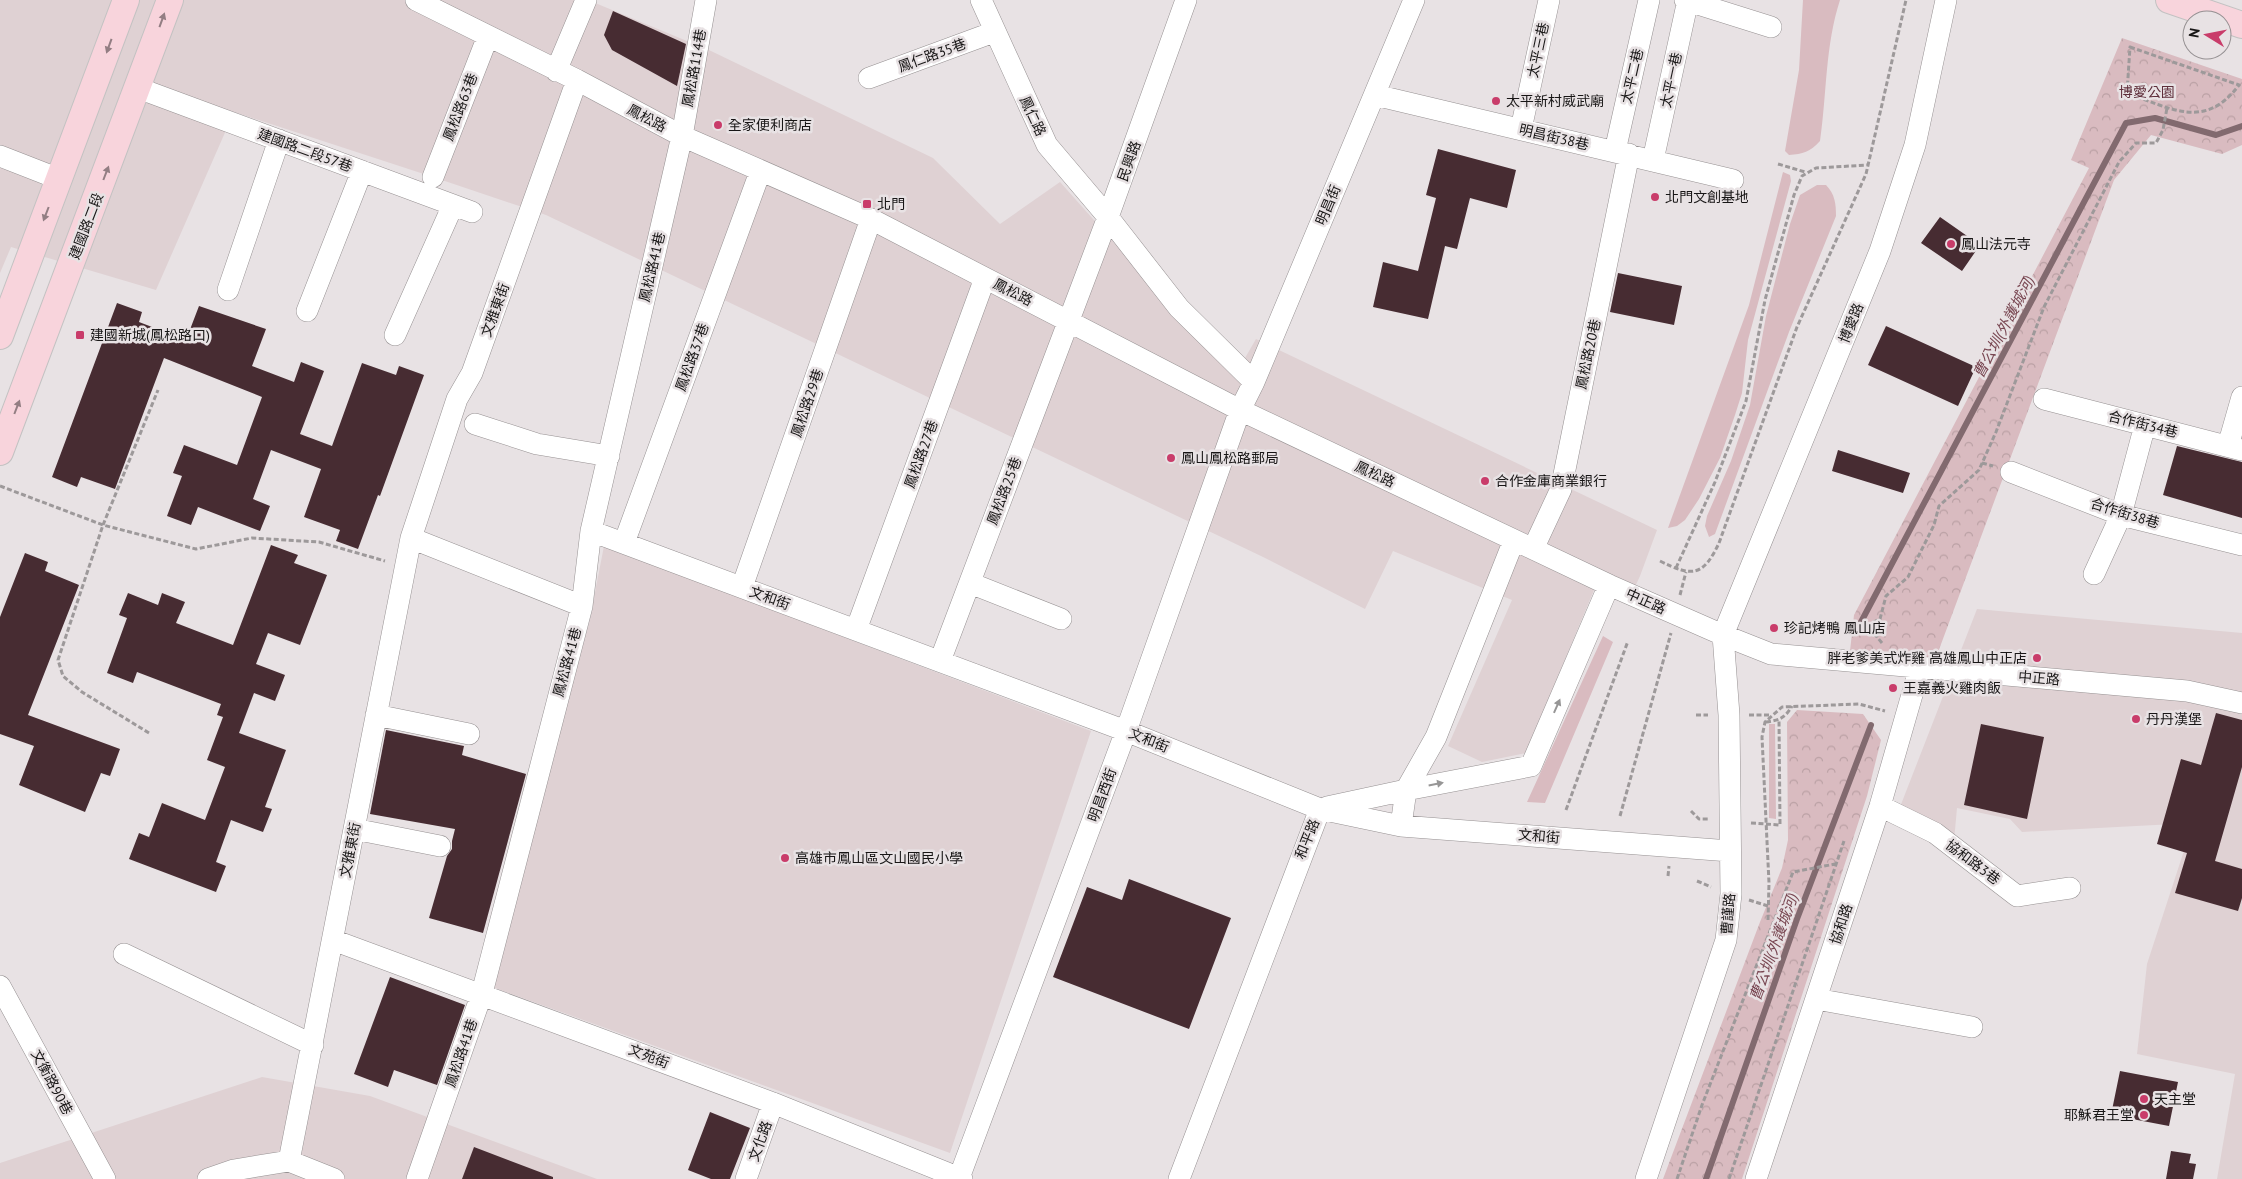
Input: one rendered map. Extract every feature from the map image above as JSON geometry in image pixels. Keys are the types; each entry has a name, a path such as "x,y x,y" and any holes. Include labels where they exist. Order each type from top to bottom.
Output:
{"main road":[{"path":"0,336 126,0"},
{"name":"建國路二段","path":"0,452 170,0"},
{"path":"2169,0 2242,25"}],"street":[{"name":"鳳松路","path":"416,0 577,80 682,136 760,172 871,219 1240,410 1609,585"},
{"path":"556,70 586,0"},
{"name":"鳳松路114巷","path":"682,136 706,0"},
{"name":"鳳仁路","path":"981,0 1047,145 1108,217 1179,308 1254,382"},
{"name":"民興路","path":"1068,321 1108,217 1186,0"},
{"name":"明昌街","path":"1240,410 1254,382 1414,0"},
{"name":"太平三巷","path":"1521,129 1549,0"},
{"name":"太平二巷","path":"1622,153 1649,0"},
{"path":"1687,0 1771,27"},
{"name":"太平一巷","path":"1654,160 1687,0"},
{"name":"博愛路","path":"1723,635 1880,251 1915,146 1946,0"},
{"name":"鳳仁路35巷","path":"869,78 994,32"},
{"name":"鳳松路63巷","path":"433,177 488,36"},
{"name":"文雅東街","path":"289,1162 411,538 457,400 472,373 577,80"},
{"name":"建國路二段57巷","path":"138,88 463,208 395,335"},
{"name":"明昌街38巷","path":"1375,95 1733,180"},
{"name":"鳳松路41巷","path":"417,1179 482,993 582,606 591,531 682,136"},
{"path":"228,290 279,140"},
{"name":"鳳松路20巷","path":"1524,545 1561,489 1622,153"},
{"path":"0,156 59,179"},
{"path":"307,311 362,171"},
{"name":"鳳松路37巷","path":"624,543 760,172"},
{"name":"鳳松路29巷","path":"742,587 871,219"},
{"name":"鳳松路27巷","path":"856,630 986,278"},
{"name":"鳳松路25巷","path":"940,661 1068,321"},
{"path":"2235,448 2242,397"},
{"name":"合作街34巷","path":"2044,399 2235,448"},
{"name":"明昌西街","path":"961,1178 1126,731 1240,410"},
{"path":"475,424 537,444 609,456"},
{"path":"2094,574 2121,515 2145,425"},
{"name":"合作街38巷","path":"2011,472 2121,515 2242,545"},
{"name":"文和街","path":"591,531 1126,731 1320,809 1401,826 1730,851"},
{"path":"411,538 582,606"},
{"path":"1401,826 1406,790 1436,736 1524,545"},
{"path":"970,583 1061,619"},
{"name":"中正路","path":"1609,585 1771,654 2187,691 2242,703"},
{"name":"和平路","path":"1179,1179 1320,809 1531,766 1609,585"},
{"name":"曹謹路","path":"1646,1179 1726,940 1731,894 1729,715 1723,635"},
{"name":"協和路","path":"1756,1179 1880,806 1920,667"},
{"path":"376,716 469,734"},
{"name":"協和路3巷","path":"1880,806 1935,833 2017,896 2070,888"},
{"path":"354,829 440,846"},
{"name":"文苑街","path":"333,940 482,993 773,1103 961,1178"},
{"path":"124,954 313,1045"},
{"name":"文衡路90巷","path":"0,986 105,1179"},
{"path":"1816,999 1972,1026"},
{"name":"文化路","path":"746,1179 773,1103"},
{"path":"208,1179 234,1170 289,1162 334,1179"}],"path":[{"path":"1660,560 1686,572 1695,571 1710,562 1713,556 1797,327 1857,196 1868,166 1906,0"},
{"path":"2130,46 2239,86 2231,96 2217,107 2200,112 2182,113 2167,108 2127,93 2130,46"},
{"path":"1888,649 1867,625 1880,619 1886,596 1908,577 1934,525 1939,506 1979,470 1996,432 2044,306 2119,162 2136,143 2156,143 2163,130 2167,108"},
{"path":"1778,164 1806,173"},
{"path":"1676,568 1715,482 1746,401 1765,300 1794,195 1802,176 1816,168 1868,166"},
{"path":"149,734 82,692 63,676 58,660 103,525 158,390"},
{"path":"0,486 103,525 196,549 252,538 319,542 404,566"},
{"path":"1566,810 1628,641"},
{"path":"1620,816 1665,658"},
{"path":"1768,920 1762,737 1765,722 1782,706 1859,704 1886,712"},
{"path":"1765,722 1779,720 1786,716 1792,706"},
{"path":"1765,825 1780,825 1779,720"},
{"path":"1729,1179 1835,864 1846,837"},
{"path":"1677,1179 1702,1105 1793,872 1835,864"}],"shaded area":[{"path":"0,0 588,0 711,51 933,158 1000,224 1060,182 1234,377 1256,339 1657,530 1640,576 1627,604 1594,590 1526,753 1482,762 1448,746 1512,600 1393,551 1365,609 1261,556 546,215 433,177 234,112 156,290 11,247 0,273"},
{"name":"高雄市鳳山區文山國民小學","path":"604,546 1091,731 950,1153 484,984 589,623"},
{"path":"1977,609 2242,633 2242,1179 2217,1179 2235,1074 2137,1054 2147,964 2193,823 2022,832 2010,819 1957,808 1953,852 1900,807"},
{"path":"262,1077 370,1096 597,1179 0,1179 0,1163"}],"green space":[{"path":"1803,0 1840,0 1829,52 1820,141 1806,152 1789,155 1785,151 1799,70"},
{"name":"博愛公園","path":"2122,38 2242,79 2242,145 2222,154 2151,135 2114,180 1934,663 1849,660 1854,615 2089,168 2071,160"},
{"path":"1783,172 1790,175 1791,181 1748,340 1742,393 1735,415 1720,458 1699,499 1685,520 1677,526 1668,528 1749,305"},
{"path":"1817,185 1826,185 1831,192 1835,203 1836,216 1789,332 1715,534 1709,537 1705,526 1707,516 1731,461 1750,405 1766,316 1790,224 1800,195"},
{"path":"1603,636 1613,642 1545,803 1527,802"},
{"path":"1797,710 1863,714 1881,740 1867,796 1742,1179 1663,1179 1782,868 1788,840 1787,722"},
{"path":"1769,724 1775,724 1776,819 1769,818"}],"building":[{"path":"613,11 686,44 677,86 612,50 604,35"},
{"path":"1438,149 1516,170 1507,208 1470,198 1457,249 1445,246 1428,319 1373,307 1383,262 1418,271 1436,198 1426,195"},
{"name":"鳳山法元寺","path":"1940,217 1980,245 1962,271 1921,243"},
{"path":"1618,273 1682,286 1674,325 1610,312"},
{"path":"117,303 142,312 139,322 186,340 199,306 266,329 252,366 294,382 301,362 324,371 300,434 332,446 362,363 396,375 399,366 424,375 380,496 378,495 358,549 336,541 340,530 304,517 321,469 271,450 253,499 270,506 260,531 198,507 191,525 167,516 182,476 173,473 184,445 237,465 262,397 164,358 115,489 81,477 77,487 52,477"},
{"path":"1886,326 1976,367 1958,406 1868,365"},
{"path":"2177,446 2242,462 2242,518 2163,495"},
{"path":"1838,450 1910,473 1903,493 1832,471"},
{"path":"271,545 298,555 294,563 327,575 300,645 268,633 256,664 285,675 275,701 254,693 239,733 286,750 265,807 272,809 263,832 231,820 216,862 226,866 216,892 129,859 139,833 149,837 162,803 205,820 225,767 207,760 223,717 217,715 221,704 137,672 133,683 107,673 127,618 119,615 128,593 158,605 162,593 185,602 176,623 233,645"},
{"path":"25,553 48,562 45,571 79,585 28,715 120,749 110,776 101,773 85,812 19,785 34,746 0,734 0,617"},
{"path":"2216,713 2242,720 2242,767 2215,861 2242,869 2242,898 2238,911 2175,893 2187,853 2157,844 2181,759 2201,765"},
{"path":"1981,724 2044,737 2027,819 1964,805"},
{"path":"386,730 464,746 462,755 526,774 483,933 429,918 447,856 452,849 455,829 370,814"},
{"path":"1129,879 1231,918 1189,1029 1053,977 1087,887 1122,900"},
{"path":"390,977 465,1005 437,1085 394,1070 388,1087 354,1074"},
{"name":"天主堂","path":"2120,1071 2178,1082 2169,1126 2111,1115"},
{"path":"710,1112 750,1128 730,1179 711,1179 688,1170"},
{"path":"474,1147 553,1177 553,1179 462,1179"},
{"path":"2171,1151 2191,1154 2189,1163 2196,1164 2193,1179 2166,1179"}],"waterway":[{"name":"曹公圳(外護城河)","path":"1861,622 2126,123 2155,118 2216,135 2242,126"},
{"name":"曹公圳(外護城河)","path":"1706,1179 1797,919 1871,725"}],"place":[{"name":"太平新村威武廟","path":"1496,101"},
{"name":"全家便利商店","path":"718,125"},
{"name":"北門文創基地","path":"1655,197"},
{"name":"北門","path":"867,204"},
{"name":"鳳山法元寺","path":"1951,244"},
{"name":"建國新城(鳳松路口)","path":"80,335"},
{"name":"鳳山鳳松路郵局","path":"1171,458"},
{"name":"合作金庫商業銀行","path":"1485,481"},
{"name":"珍記烤鴨 鳳山店","path":"1774,628"},
{"name":"胖老爹美式炸雞 高雄鳳山中正店","path":"2037,658"},
{"name":"王嘉義火雞肉飯","path":"1893,688"},
{"name":"丹丹漢堡","path":"2136,719"},
{"name":"高雄市鳳山區文山國民小學","path":"785,858"},
{"name":"天主堂","path":"2144,1099"},
{"name":"耶穌君王堂","path":"2144,1115"}]}
